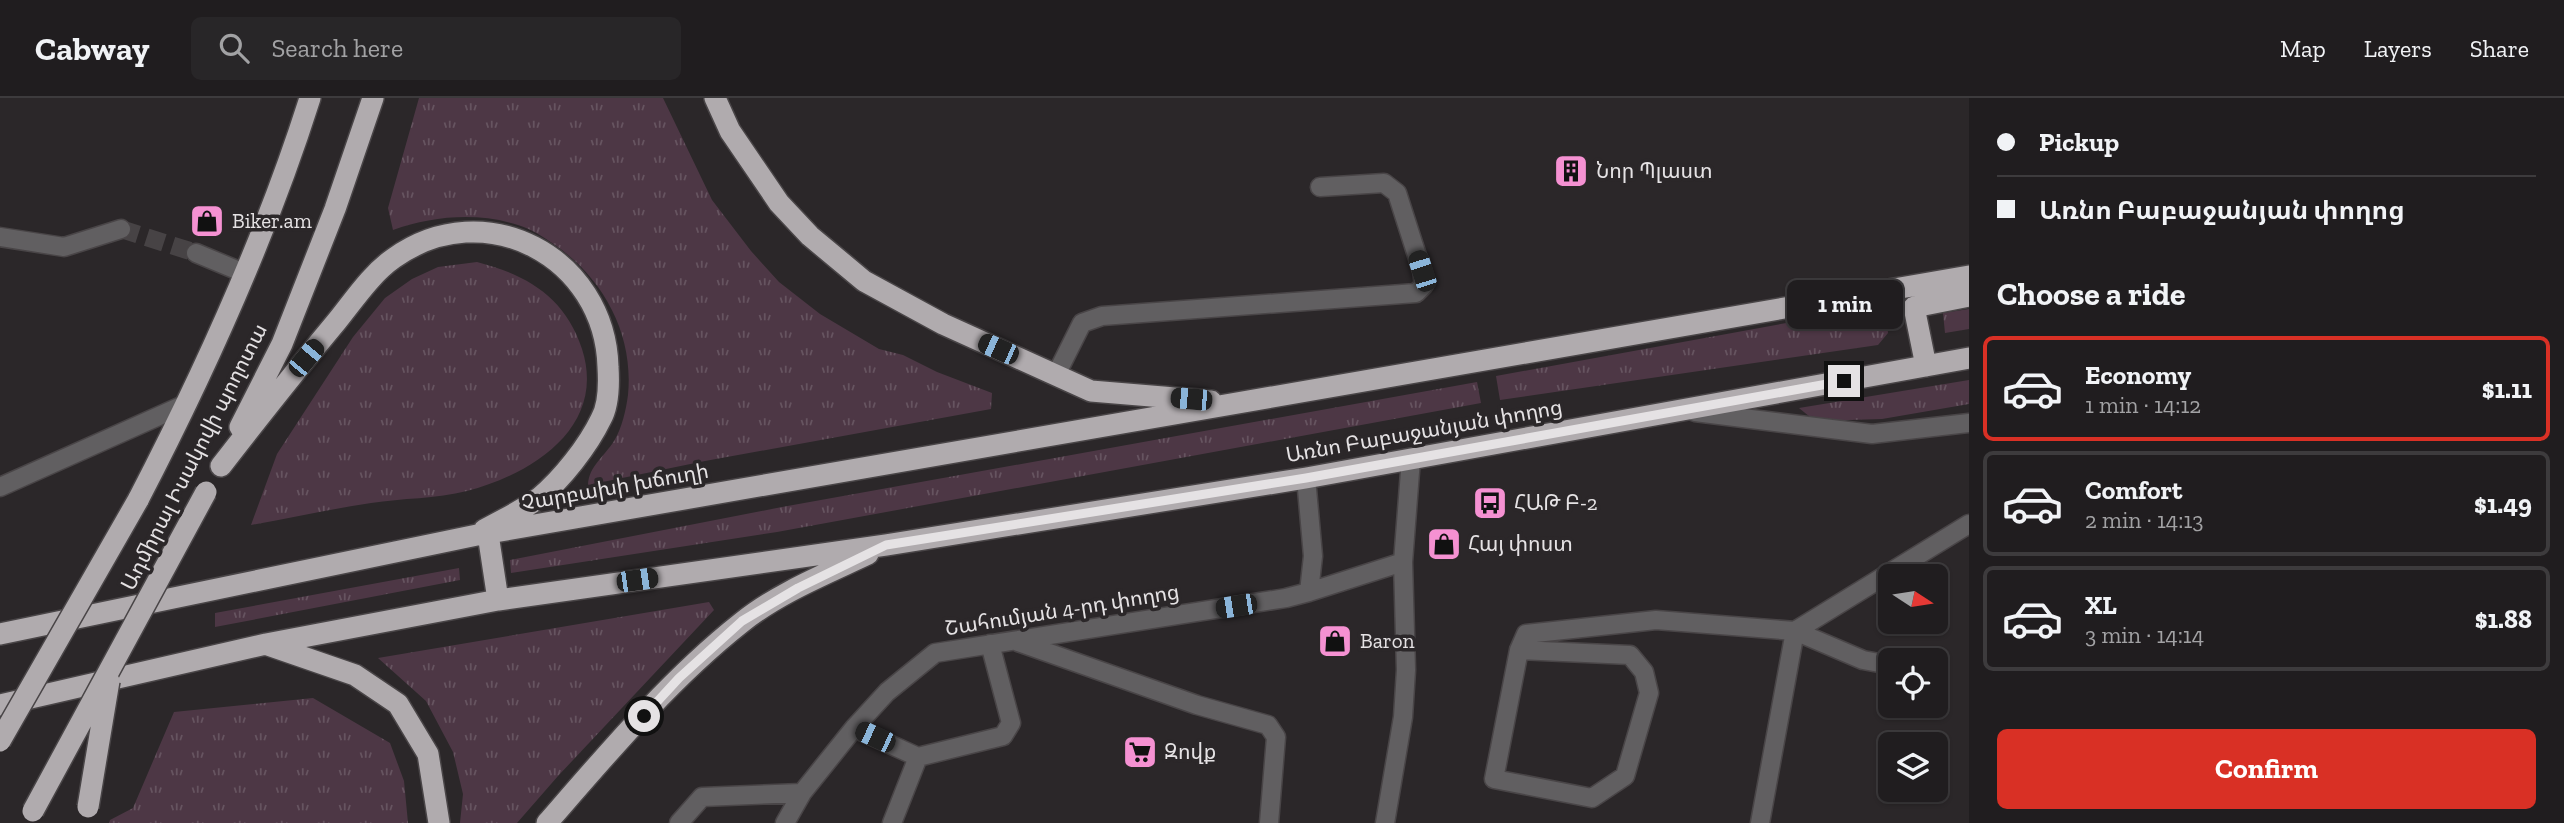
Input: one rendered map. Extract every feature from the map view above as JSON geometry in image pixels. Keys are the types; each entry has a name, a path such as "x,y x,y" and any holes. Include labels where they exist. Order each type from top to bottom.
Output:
{"highway":[{"name":"Ադմիրալ Իսակովի պողոտա","path":"0,741 138,500 188,403 293,151 310,98"},
{"name":"Ադմիրալ Իսակովի պողոտա","path":"29,817 221,466 282,344 335,209 373,98"},
{"path":"715,98 730,131 779,203 810,236 864,281 943,324 1091,391 1241,403 1969,276"},
{"path":"221,466 306,358 370,281 393,258 423,241 476,230 505,235 534,247 575,277 602,328 608,356 608,383 603,417 582,451 539,498 482,534 498,600"},
{"path":"1926,366 1914,307 1969,296"},
{"name":"Առնո Բաբաջանյան փողոց","path":"886,545 1306,478 1969,358"},
{"name":"Չարբախի խճուղի","path":"0,634 482,534 1241,403"},
{"path":"0,705 266,644 498,600 886,545"},
{"path":"547,823 679,678 742,621 798,588 886,545"},
{"path":"266,644 355,675 398,704 428,754 439,823"},
{"path":"86,815 112,665"}],"street":[{"path":"1056,375 1082,323 1102,316 1416,293 1424,285 1422,271 1397,193 1384,183 1320,187"},
{"path":"0,237 64,247 121,229"},
{"path":"195,253 244,273"},
{"path":"0,487 188,403"},
{"path":"1681,410 1872,434 1969,424"},
{"path":"1385,823 1403,717 1406,670 1404,562 1406,499 1411,459"},
{"path":"1306,478 1313,556 1309,592"},
{"path":"1760,823 1795,631 1969,524"},
{"name":"Շահումյան 4-րդ փողոց","path":"785,823 802,793 854,728 887,692 935,653 1286,598 1404,562"},
{"path":"1519,650 1630,655 1644,672 1649,693 1625,776 1592,798 1494,779 1519,650 1526,634 1656,620 1795,631 1863,660 1878,663"},
{"path":"1014,640 1197,705 1268,725 1276,737 1269,823"},
{"path":"854,728 918,757 1003,736 1011,723 990,643"},
{"path":"892,823 918,757"},
{"path":"679,823 702,797 802,793"}],"green space":[{"path":"419,98 663,98 712,200 779,282 820,314 879,349 903,355 937,372 992,393 991,409 588,485 594,467 619,430 628,395 626,351 612,310 588,274 572,259 546,239 523,227 487,218 455,217 423,221 393,230 388,208"},
{"path":"477,262 512,274 542,291 565,315 575,331 582,349 587,377 584,402 574,424 558,443 516,473 467,491 371,503 251,525 277,454 353,337 385,298 412,279 438,267"},
{"path":"1874,307 1886,313 1888,333 1878,345 1500,400 1496,376"},
{"path":"1969,309 1969,329 1945,333 1943,313"},
{"path":"1969,380 1969,404 1882,419 1815,421 1799,408"},
{"path":"1477,382 1481,403 777,532 511,573 510,560 782,507"},
{"path":"459,568 460,580 215,627 215,613"},
{"path":"709,602 714,610 517,823 460,823 463,794 453,752 426,701 378,658"},
{"path":"313,698 390,743 404,781 408,823 109,823 133,808 174,712"}],"tunnel":[{"path":"121,229 196,253"}],"place":[{"name":"Նոր Պլաստ","path":"1571,171"},
{"name":"Biker.am","path":"207,221"},
{"name":"ՀԱԹ Բ-2","path":"1490,503"},
{"name":"Հայ փոստ","path":"1444,544"},
{"name":"Baron","path":"1335,641"},
{"name":"Զովք","path":"1140,752"}],"route":[{"path":"644,716 679,678 742,621 798,588 886,545 1306,478 1844,381"}]}
